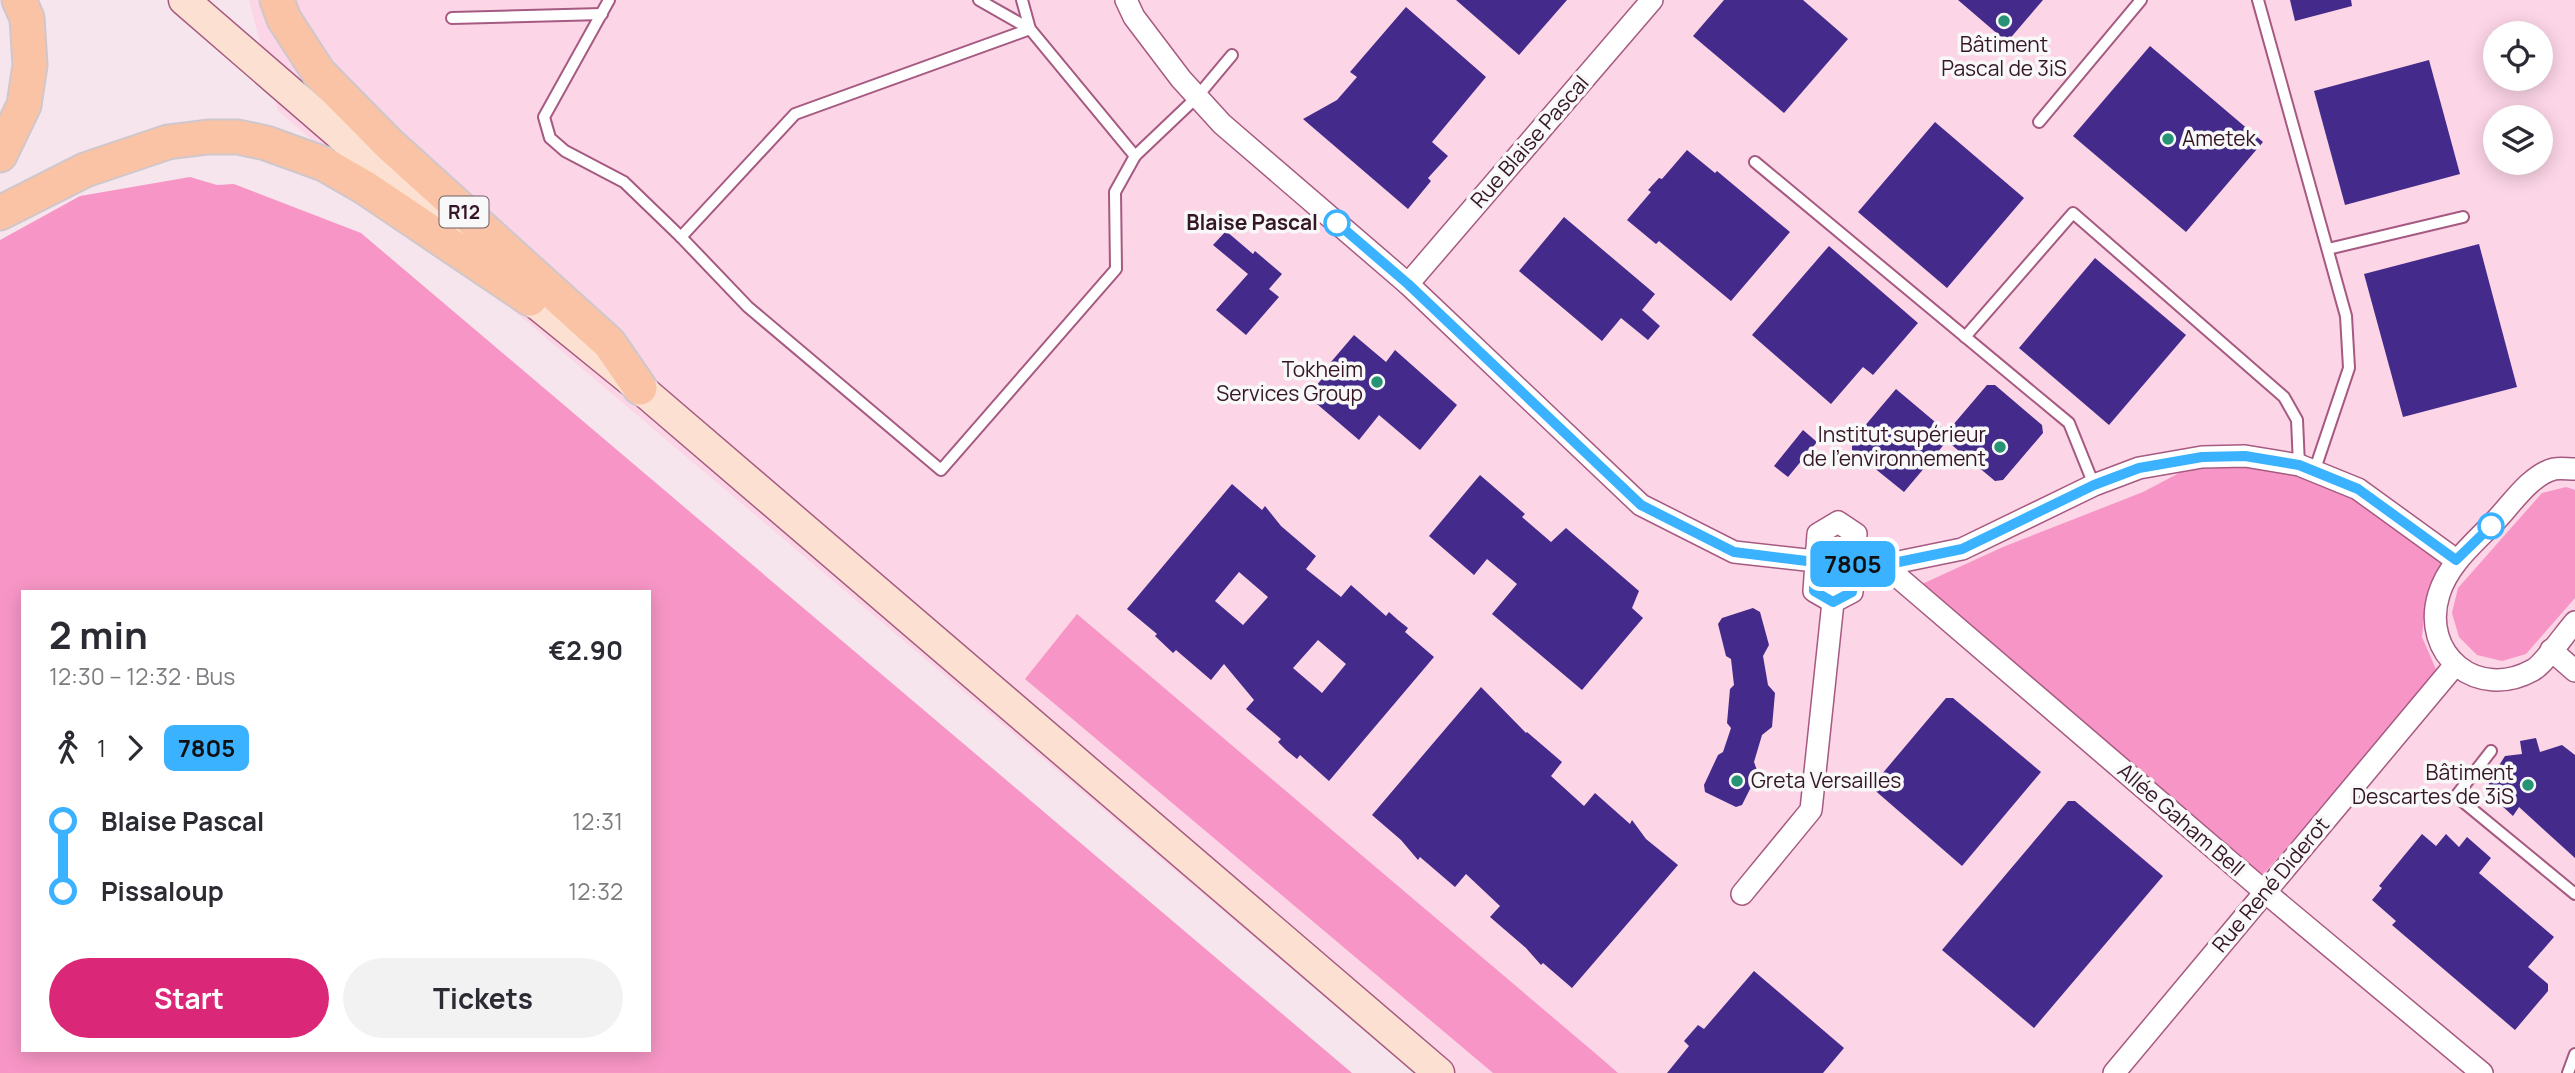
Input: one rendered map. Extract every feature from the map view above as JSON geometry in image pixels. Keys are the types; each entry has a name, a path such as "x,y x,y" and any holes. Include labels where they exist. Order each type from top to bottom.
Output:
{"main road":[{"path":"0,155 24,105 30,65 27,18 19,0"},
{"name":"R12","path":"184,0 530,299 640,388 1439,1073"},
{"name":"R12","path":"277,0 284,19 319,73 389,144 610,344 640,388"},
{"name":"R12","path":"0,212 85,170 168,142 208,137 238,137 266,142 324,164 364,187 530,299"}],"street":[{"path":"1126,0 1134,17 1196,98 1222,124 1408,284 1641,505 1734,552 1815,562"},
{"name":"Rue Blaise Pascal","path":"1408,284 1652,0"},
{"path":"1853,564 1884,565 1962,549 2094,485 2139,468 2202,457 2245,456 2307,468 2358,489 2456,560"},
{"path":"2575,469 2552,469 2528,484 2456,560 2439,592 2434,618 2438,644 2455,664 2479,678 2505,680 2535,669 2575,622"},
{"path":"1838,522 1856,534 1852,592 1833,602 1814,591 1815,562 1818,534 1838,522"},
{"name":"Allée Gaham Bell","path":"1884,565 2265,892 2482,1073"},
{"path":"1742,894 1811,810 1833,602"},
{"path":"2551,650 2575,671"},
{"name":"Rue René Diderot","path":"2114,1073 2455,664"}],"lane":[{"path":"609,0 544,117 550,138 565,151 624,182 748,307 941,470 1116,269 1115,192 1135,156 1196,98 1232,55"},
{"path":"979,0 1030,29 1135,156"},
{"path":"1022,0 1030,29"},
{"path":"2039,122 2141,0"},
{"path":"2258,0 2346,316 2349,368 2307,468"},
{"path":"452,18 602,14"},
{"path":"681,237 795,114 1030,29"},
{"path":"1755,162 2069,423 2094,485"},
{"path":"1965,337 2074,213 2284,397 2297,420 2307,468"},
{"path":"2328,249 2463,217"},
{"path":"2491,751 2456,796 2575,894"},
{"path":"2568,1073 2575,1054"}],"shaded area":[{"path":"249,0 2575,0 2575,1073 1414,1073 278,111"},
{"path":"190,177 217,185 234,184 361,233 1352,1073 0,1073 0,240 80,196"},
{"path":"2241,465 2296,474 2357,499 2442,560 2425,606 2422,637 2438,674 2260,878 1922,584 2003,547 2143,492 2183,471"},
{"path":"2566,487 2575,490 2575,598 2526,654 2502,661 2477,655 2459,637 2452,613 2458,588 2542,493"},
{"path":"1077,614 1618,1073 1493,1073 1025,679"}],"building":[{"path":"1456,0 1567,0 1519,55"},
{"path":"1724,0 1803,0 1848,39 1784,113 1693,36"},
{"name":"Bâtiment Pascal de 3iS","path":"1958,0 2043,0 2007,42"},
{"path":"2290,0 2351,0 2352,6 2295,21"},
{"path":"1406,7 1486,77 1432,142 1448,156 1428,178 1431,181 1408,209 1303,119 1337,100 1357,77 1350,72"},
{"name":"Ametek","path":"2150,46 2263,142 2186,232 2073,136"},
{"path":"2429,60 2460,174 2345,205 2314,91"},
{"path":"1935,122 2024,198 1947,288 1858,212"},
{"path":"1687,150 1715,173 1717,171 1790,232 1731,301 1659,241 1656,244 1627,220 1651,192 1648,190 1659,178 1662,179"},
{"path":"1564,217 1655,294 1642,310 1660,326 1648,340 1621,318 1602,341 1519,271"},
{"path":"1226,231 1282,274 1269,289 1279,297 1246,335 1216,310 1248,274 1213,245"},
{"path":"2479,244 2517,387 2403,417 2364,274"},
{"path":"1829,246 1918,323 1873,375 1863,367 1831,404 1752,335"},
{"path":"2095,258 2186,335 2109,425 2019,348"},
{"path":"1354,335 1386,362 1395,350 1457,405 1420,450 1379,415 1359,440 1317,404 1323,397 1313,390 1328,371 1325,369"},
{"path":"1987,385 1995,385 2042,425 2043,433 2003,480 1995,481 1947,441 1904,492 1852,450 1852,441 1896,389 1947,432"},
{"path":"1803,430 1817,442 1788,477 1774,466"},
{"path":"1480,475 1525,514 1522,517 1551,542 1566,528 1639,591 1632,608 1643,618 1582,690 1492,614 1517,584 1487,559 1474,575 1429,536"},
{"path":"1232,484 1262,510 1265,506 1281,526 1316,556 1306,569 1341,597 1351,585 1386,616 1389,612 1408,628 1405,632 1434,657 1329,781 1300,755 1297,759 1286,750 1278,742 1281,739 1246,709 1254,700 1224,664 1211,680 1176,650 1173,653 1155,636 1157,634 1127,609","holes":["1239,572 1268,597 1243,625 1215,601","1318,640 1346,664 1322,693 1293,668"]},
{"name":"Greta Versailles","path":"1753,608 1760,612 1769,645 1763,656 1768,685 1775,693 1772,727 1762,735 1754,762 1758,773 1742,805 1736,807 1705,792 1704,785 1718,755 1723,752 1731,728 1727,723 1730,689 1734,685 1731,659 1726,656 1718,624 1722,618"},
{"path":"1481,687 1526,733 1562,762 1551,776 1584,806 1595,793 1630,824 1632,820 1646,839 1678,865 1572,988 1543,963 1541,965 1490,917 1500,906 1466,874 1455,887 1420,857 1418,860 1401,840 1372,815"},
{"path":"1946,698 1953,698 2041,772 1962,866 1871,787"},
{"name":"Bâtiment Descartes de 3iS","path":"2536,738 2540,752 2562,745 2575,755 2575,858 2519,807 2513,816 2488,793 2489,781 2505,756 2522,754 2520,741"},
{"path":"2068,801 2075,801 2163,876 2034,1028 1942,950"},
{"path":"2422,834 2436,846 2446,834 2459,847 2467,837 2491,858 2479,873 2554,937 2528,967 2548,984 2548,991 2515,1030 2392,925 2396,921 2372,900 2382,888 2379,886"},
{"path":"1754,971 1844,1048 1823,1073 1667,1073 1689,1046 1684,1041 1698,1025 1704,1029"}],"bus line":[{"name":"7805","path":"1337,223 1408,284 1641,505 1734,552 1815,562 1814,591 1833,602 1852,592 1853,564 1884,565 1962,549 2094,485 2139,468 2202,457 2245,456 2299,465 2358,489 2456,560 2491,526"}],"place":[{"name":"Bâtiment Pascal de 3iS","path":"2004,21"},
{"name":"Ametek","path":"2168,139"},
{"name":"Blaise Pascal","path":"1337,223"},
{"name":"Tokheim Services Group","path":"1377,382"},
{"name":"Institut supérieur de l'environnement","path":"2000,447"},
{"name":"Greta Versailles","path":"1737,781"},
{"name":"Bâtiment Descartes de 3iS","path":"2528,785"}]}
